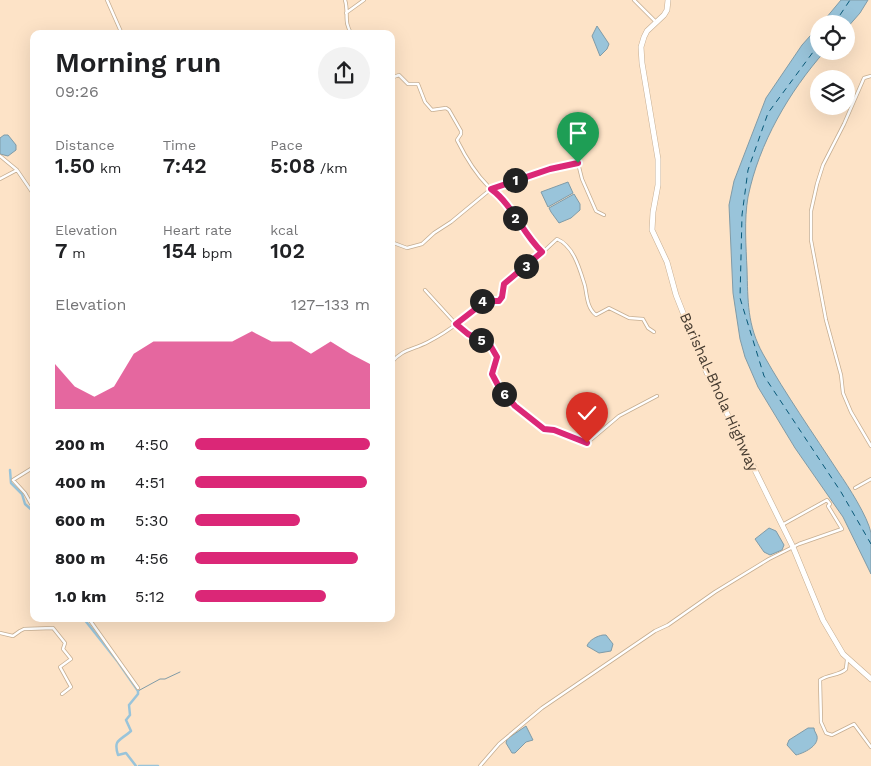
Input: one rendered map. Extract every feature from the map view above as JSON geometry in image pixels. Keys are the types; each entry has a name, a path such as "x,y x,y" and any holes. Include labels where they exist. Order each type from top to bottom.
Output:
{"highway":[{"name":"Barishal-Bhola Highway","path":"668,0 664,15 652,25 644,37 641,47 658,159 658,185 652,230 667,262 676,295 706,371 804,570 822,620 840,650 871,679"}],"street":[{"path":"107,0 120,30"},
{"path":"344,0 346,4 346,24 350,30"},
{"path":"346,13 364,0"},
{"path":"634,0 656,22"},
{"path":"395,76 399,75 408,84 418,84 425,102 432,110 442,107 449,110 461,134 457,140 474,168 491,189 508,204 521,227 542,252"},
{"path":"871,76 864,78 817,184 811,211 811,240 826,320 841,375 842,392 851,412 871,446"},
{"path":"0,156 17,170 30,188"},
{"path":"395,244 407,248 422,244 491,189 550,169 578,163 596,211 604,214"},
{"path":"0,179 17,170"},
{"path":"395,358 398,355 428,342 456,324 474,310 484,298 499,301 502,297 504,284 557,239 562,241 574,257 585,288 588,304 593,314 596,315 609,308 629,318 643,319 648,328 654,332"},
{"path":"425,290 456,324 468,334 490,345 497,357 492,374 500,389 515,406 544,429 554,430 587,443 619,416 658,396"},
{"path":"30,469 13,480 25,493 30,502"},
{"path":"855,488 871,479"},
{"path":"480,766 499,744 555,699 714,592 793,547 842,529 828,506 830,504 827,500 782,525"},
{"path":"91,622 138,688"},
{"path":"0,633 13,636 20,630 53,628 65,643 64,649 71,659 60,667 72,687 62,694"},
{"path":"847,658 844,672 820,680 821,722 826,733 832,735 854,724 871,747"}],"water":[{"path":"841,0 868,0 855,19 855,15 828,15"},
{"path":"597,26 609,44 600,56 592,36"},
{"path":"810,36 810,60 818,60 799,84 777,119 760,157 748,197 746,242 748,302 751,323 763,354 866,519 871,533 871,574 843,517 795,448 758,387 745,357 740,339 733,293 729,205 734,181 766,98"},
{"path":"8,135 16,145 16,150 8,156 0,154 0,138"},
{"path":"568,182 573,193 548,207 541,192"},
{"path":"574,194 580,204 580,210 571,218 559,223 549,208"},
{"path":"769,528 776,531 784,545 782,550 770,555 764,552 755,539"},
{"path":"606,635 613,644 611,651 599,653 587,646 598,636"},
{"path":"526,726 533,740 526,742 515,753 512,753 506,743 507,739"},
{"path":"808,728 814,728 817,736 816,743 807,751 796,755 787,745 789,740"}],"waterway":[{"path":"10,470 11,483 22,494 25,504 30,508"},
{"path":"86,622 138,691 138,694 129,705 130,715 126,720 131,731 118,741 116,746 118,755 126,753 136,766"},
{"path":"138,691 160,679 165,679 180,672"},
{"path":"139,766 158,766"}],"ferry route":[{"path":"840,15 850,0"},
{"path":"810,56 768,113 748,170 742,215 740,298 764,376 841,492 871,544"}],"route":[{"path":"578,163 550,169 491,189 508,204 521,227 542,252 504,284 502,297 499,301 484,298 474,310 456,324 468,334 490,345 497,357 492,374 500,389 515,406 544,429 554,430 587,443"}]}
